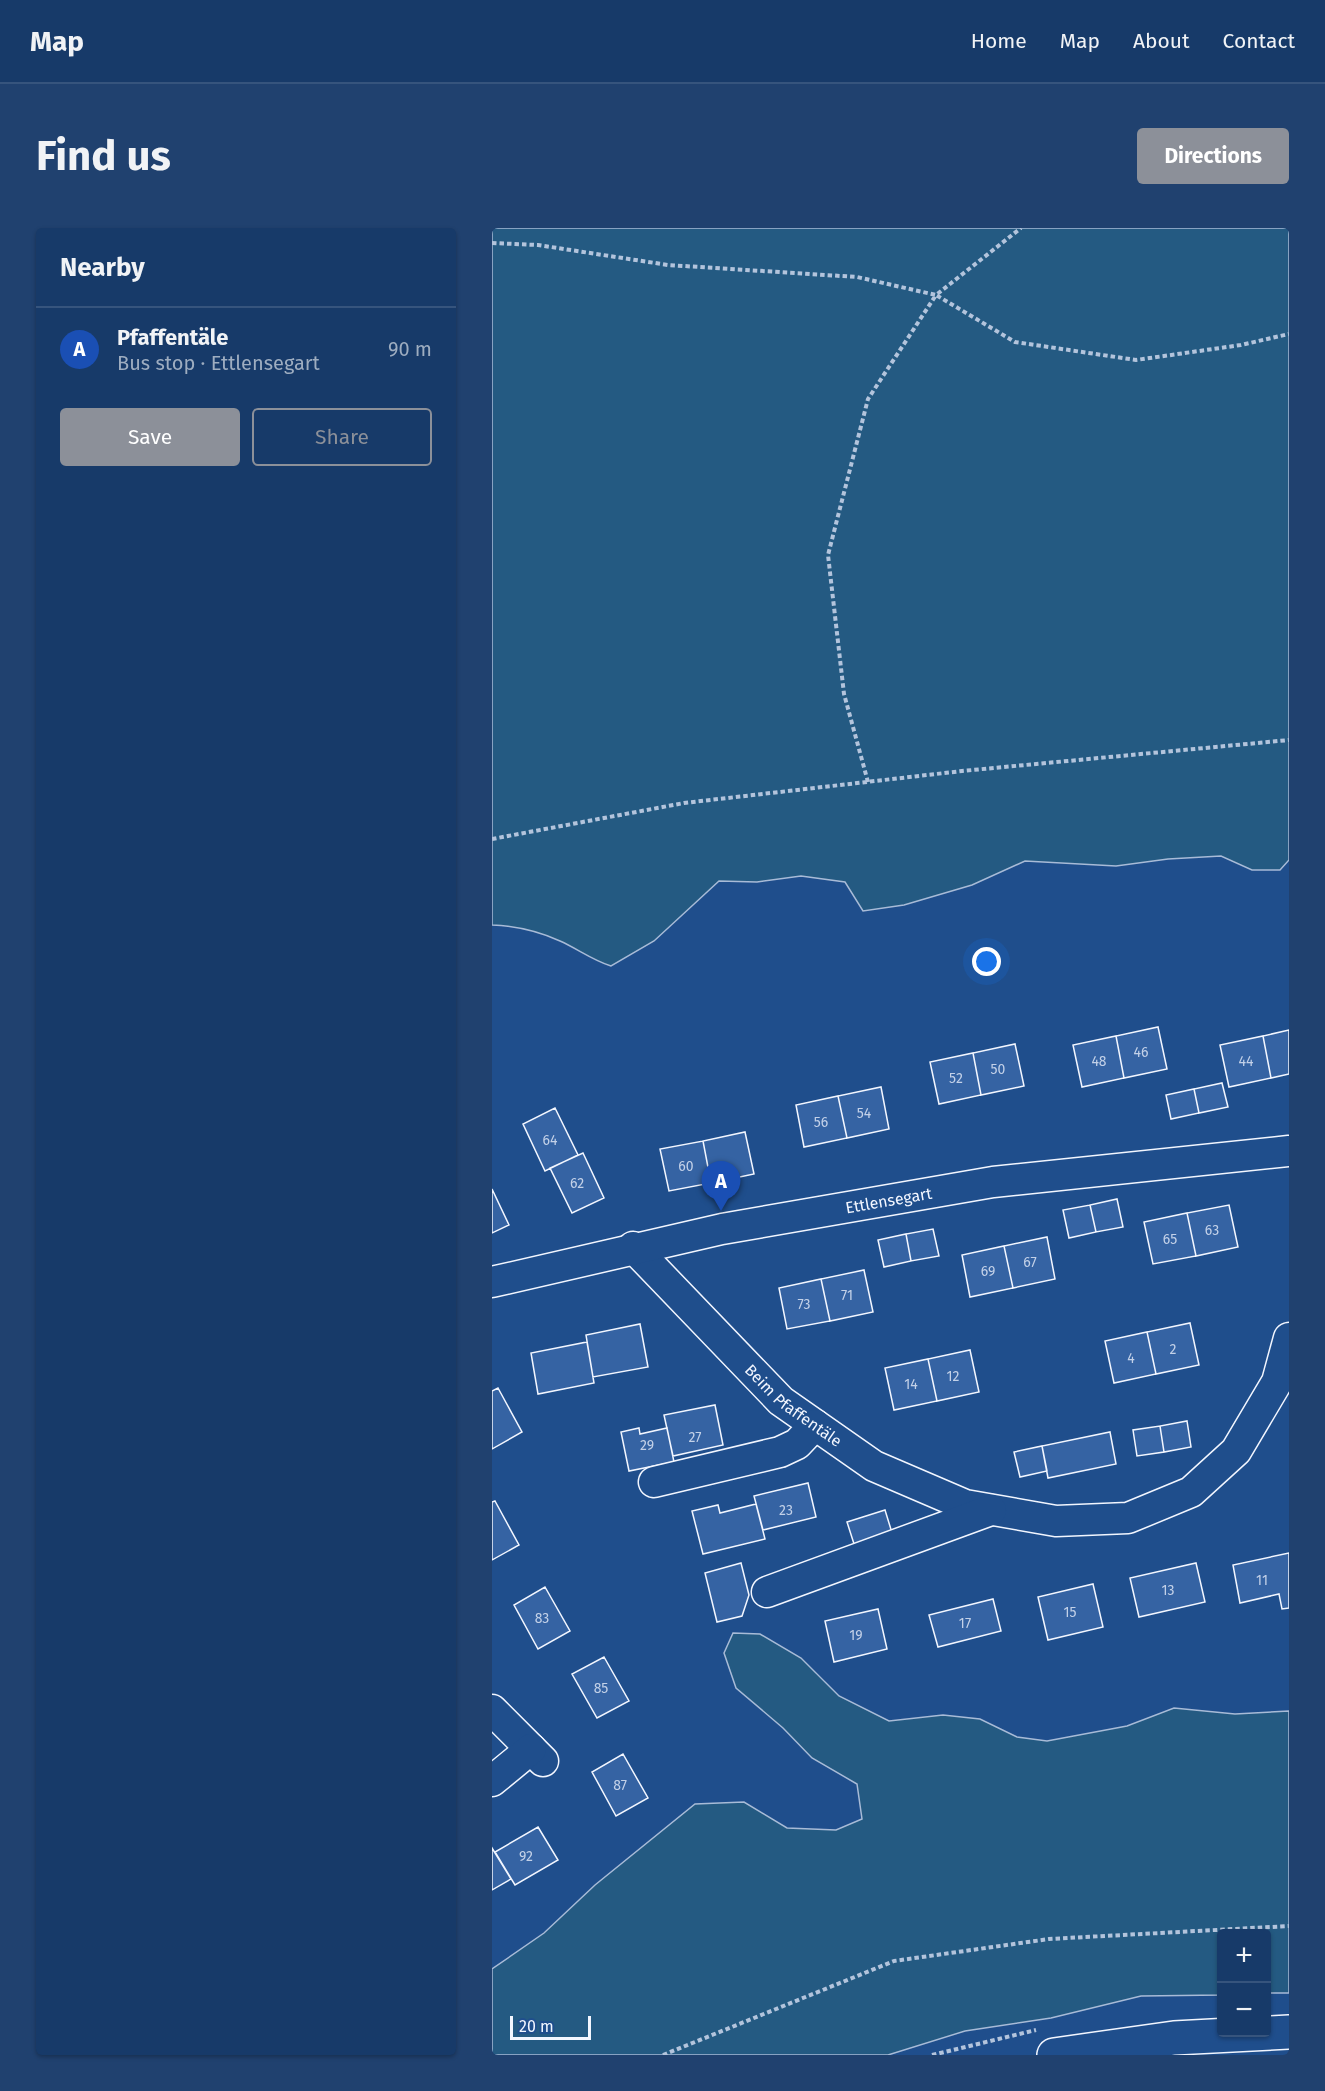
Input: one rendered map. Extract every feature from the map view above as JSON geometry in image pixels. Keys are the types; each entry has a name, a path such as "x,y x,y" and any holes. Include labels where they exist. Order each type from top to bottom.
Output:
{"main road":[{"path":"1054,2055 1174,2038 1289,2032"}],"street":[{"name":"Ettlensegart","path":"492,1282 633,1247 722,1228 993,1182 1289,1151"},
{"name":"Beim Pfaffentäle","path":"633,1247 781,1401 874,1466 965,1506 1056,1521 1128,1518 1191,1492 1236,1451 1277,1382 1289,1338"},
{"path":"654,1482 780,1452 797,1443 815,1425"},
{"name":"Beim Pfaffentäle","path":"767,1592 990,1510"},
{"path":"492,1710 537,1755 492,1781"}],"path":[{"path":"868,782 843,694 828,555 868,399 936,295 1021,228"},
{"path":"492,243 538,245 668,265 857,277 936,295 1015,342 1136,360 1241,345 1289,334"},
{"path":"492,838 684,803 868,782 1289,740"},
{"path":"663,2055 894,1961 1049,1939 1289,1926"}],"shaded area":[{"path":"492,228 1289,228 1289,860 1280,870 1252,870 1221,856 1168,859 1116,866 1025,861 972,885 904,905 863,911 845,882 801,876 757,882 719,881 654,941 611,966 543,934 492,925"},
{"path":"733,1633 760,1634 801,1658 839,1696 889,1721 943,1715 980,1719 1017,1737 1047,1741 1127,1726 1174,1708 1235,1714 1289,1711 1289,1993 1271,1993 1271,1929 1217,1929 1217,1995 1141,1996 1051,2018 965,2031 888,2055 492,2055 492,1969 544,1933 595,1885 695,1804 744,1802 787,1828 836,1830 862,1819 857,1784 812,1758 783,1728 736,1688 724,1653"}],"building":[{"path":"1158,1027 1167,1069 1124,1078 1116,1036"},
{"path":"1289,1030 1289,1074 1271,1078 1263,1036"},
{"path":"1116,1036 1124,1078 1082,1087 1073,1045"},
{"path":"1263,1036 1271,1078 1229,1087 1220,1045"},
{"path":"1015,1044 1024,1086 981,1095 973,1053"},
{"path":"973,1053 981,1095 939,1104 930,1062"},
{"path":"1222,1083 1228,1107 1199,1113 1194,1089"},
{"path":"881,1087 889,1129 847,1138 838,1096"},
{"path":"1194,1089 1199,1113 1171,1119 1166,1095"},
{"path":"838,1096 847,1138 804,1147 796,1105"},
{"path":"555,1108 578,1155 545,1171 523,1124"},
{"path":"745,1132 754,1174 711,1183 703,1141"},
{"path":"703,1141 711,1183 669,1191 660,1149"},
{"path":"583,1153 604,1198 572,1213 550,1168"},
{"path":"492,1189 509,1225 492,1233"},
{"path":"1117,1199 1123,1227 1096,1232 1090,1205"},
{"path":"1090,1205 1096,1232 1069,1238 1063,1210"},
{"path":"1229,1205 1238,1247 1196,1256 1187,1213"},
{"path":"1187,1213 1196,1256 1153,1264 1144,1222"},
{"path":"933,1229 939,1256 911,1261 906,1234"},
{"path":"906,1234 911,1261 884,1267 878,1240"},
{"path":"1047,1237 1055,1279 1013,1288 1004,1246"},
{"path":"1004,1246 1013,1288 970,1297 962,1255"},
{"path":"864,1270 873,1312 830,1321 821,1279"},
{"path":"821,1279 830,1321 787,1329 779,1288"},
{"path":"1190,1323 1199,1365 1156,1374 1147,1332"},
{"path":"640,1324 648,1367 593,1377 586,1335"},
{"path":"1147,1332 1156,1374 1114,1383 1105,1341"},
{"path":"587,1342 594,1383 538,1394 531,1353"},
{"path":"970,1350 979,1392 937,1401 928,1359"},
{"path":"928,1359 937,1401 894,1410 885,1368"},
{"path":"498,1388 522,1432 492,1449 492,1391"},
{"path":"715,1405 723,1445 673,1456 664,1415"},
{"path":"1187,1421 1191,1447 1164,1452 1160,1426"},
{"path":"1160,1426 1164,1452 1137,1456 1133,1430"},
{"path":"639,1428 640,1434 667,1428 674,1462 629,1471 621,1432"},
{"path":"1110,1432 1116,1464 1048,1478 1042,1446"},
{"path":"1042,1446 1047,1471 1020,1477 1014,1452"},
{"path":"808,1483 816,1517 763,1530 754,1496"},
{"path":"495,1501 519,1545 492,1560 492,1502"},
{"path":"756,1504 765,1539 703,1554 692,1511 718,1505 720,1513"},
{"path":"885,1510 893,1536 855,1547 847,1522"},
{"path":"1289,1553 1289,1608 1282,1609 1279,1594 1240,1603 1233,1565"},
{"path":"741,1563 749,1595 742,1616 717,1622 705,1573"},
{"path":"1196,1563 1205,1602 1139,1617 1130,1578"},
{"path":"1093,1584 1103,1627 1048,1640 1038,1597"},
{"path":"545,1587 570,1631 538,1649 514,1605"},
{"path":"993,1599 1001,1631 938,1647 929,1615"},
{"path":"878,1609 887,1649 834,1662 825,1621"},
{"path":"604,1657 629,1701 597,1718 572,1674"},
{"path":"623,1754 648,1798 616,1816 592,1772"},
{"path":"538,1827 558,1860 515,1885 495,1852"},
{"path":"492,1848 511,1879 492,1890"}],"place":[{"name":"Pfaffentäle","path":"721,1211"}]}
